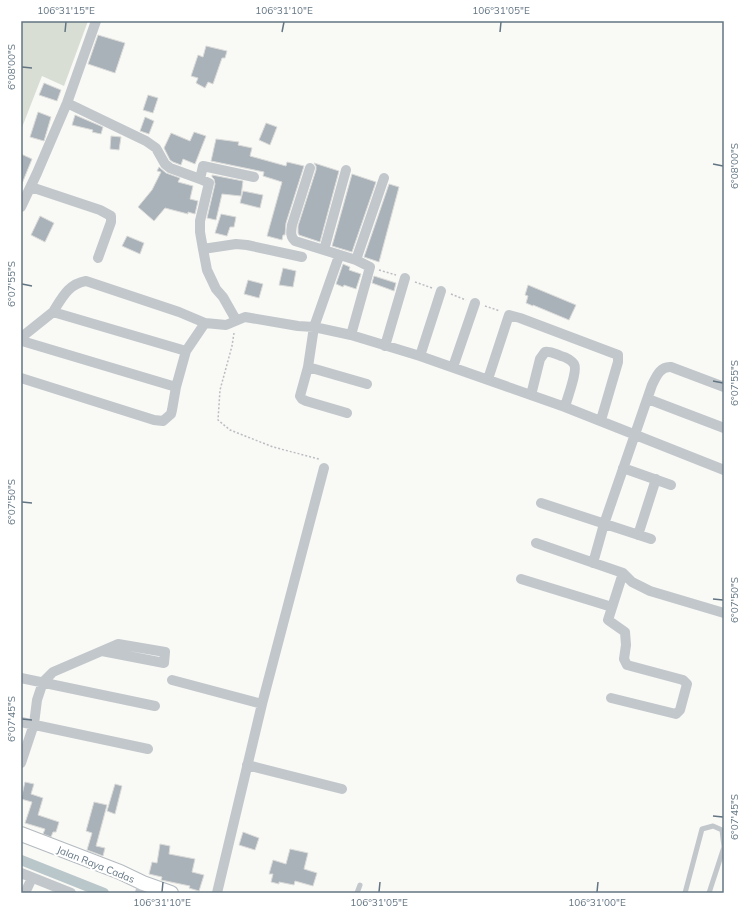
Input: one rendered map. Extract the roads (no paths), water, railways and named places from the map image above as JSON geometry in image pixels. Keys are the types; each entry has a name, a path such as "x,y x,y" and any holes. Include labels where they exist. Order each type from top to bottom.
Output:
{"street":[{"path":"22,204 31,187 67,103 96,21"},
{"path":"67,103 156,148 165,164 170,168 209,183 200,221 200,232 207,270 216,289 223,297 236,320"},
{"path":"200,179 203,166 254,177"},
{"path":"310,168 290,233 295,241 339,256 356,260 370,267 351,335"},
{"path":"324,250 346,170"},
{"path":"356,260 384,178"},
{"path":"31,187 100,210 110,216 111,222 98,258"},
{"path":"203,249 236,244 302,257"},
{"path":"339,256 314,327 308,367 300,396 306,401 348,413"},
{"path":"385,346 404,278"},
{"path":"22,339 53,312 67,290 74,284 86,281 179,312 205,323 226,325 246,317 298,326 314,327 351,335 453,367 601,420 724,470"},
{"path":"420,356 441,291"},
{"path":"453,367 475,303"},
{"path":"53,312 186,351"},
{"path":"488,380 509,315 527,321 618,355 601,420"},
{"path":"21,378 160,421 171,414 176,387 186,351 205,323"},
{"path":"22,339 176,387"},
{"path":"531,395 540,359 545,352 551,352 564,357 575,366 573,381 565,407"},
{"path":"308,367 367,384"},
{"path":"593,563 604,524 623,468 658,373 666,367 673,368 724,387"},
{"path":"648,399 724,428"},
{"path":"217,893 262,704 324,468"},
{"path":"623,468 672,485"},
{"path":"638,535 656,479"},
{"path":"541,503 651,539"},
{"path":"536,543 622,573 632,582 650,591 724,613"},
{"path":"611,698 676,714 680,710 687,684 683,680 627,665 624,659 626,646 625,632 608,620 622,573"},
{"path":"521,579 612,608"},
{"path":"21,763 34,724 43,682 53,672 118,644 166,652 164,663 102,651"},
{"path":"21,678 155,706"},
{"path":"172,680 262,704"},
{"path":"21,722 148,749"},
{"path":"247,765 342,789"},
{"name":"Jalan Raya Cadas","path":"21,834 120,872 142,888 171,893"},
{"path":"21,873 71,893"},
{"path":"25,893 32,878"}],"lane":[{"path":"685,893 702,829 713,826 722,830 724,847 709,893"},
{"path":"357,893 360,885"}],"waterway":[{"path":"21,860 104,893"}]}
